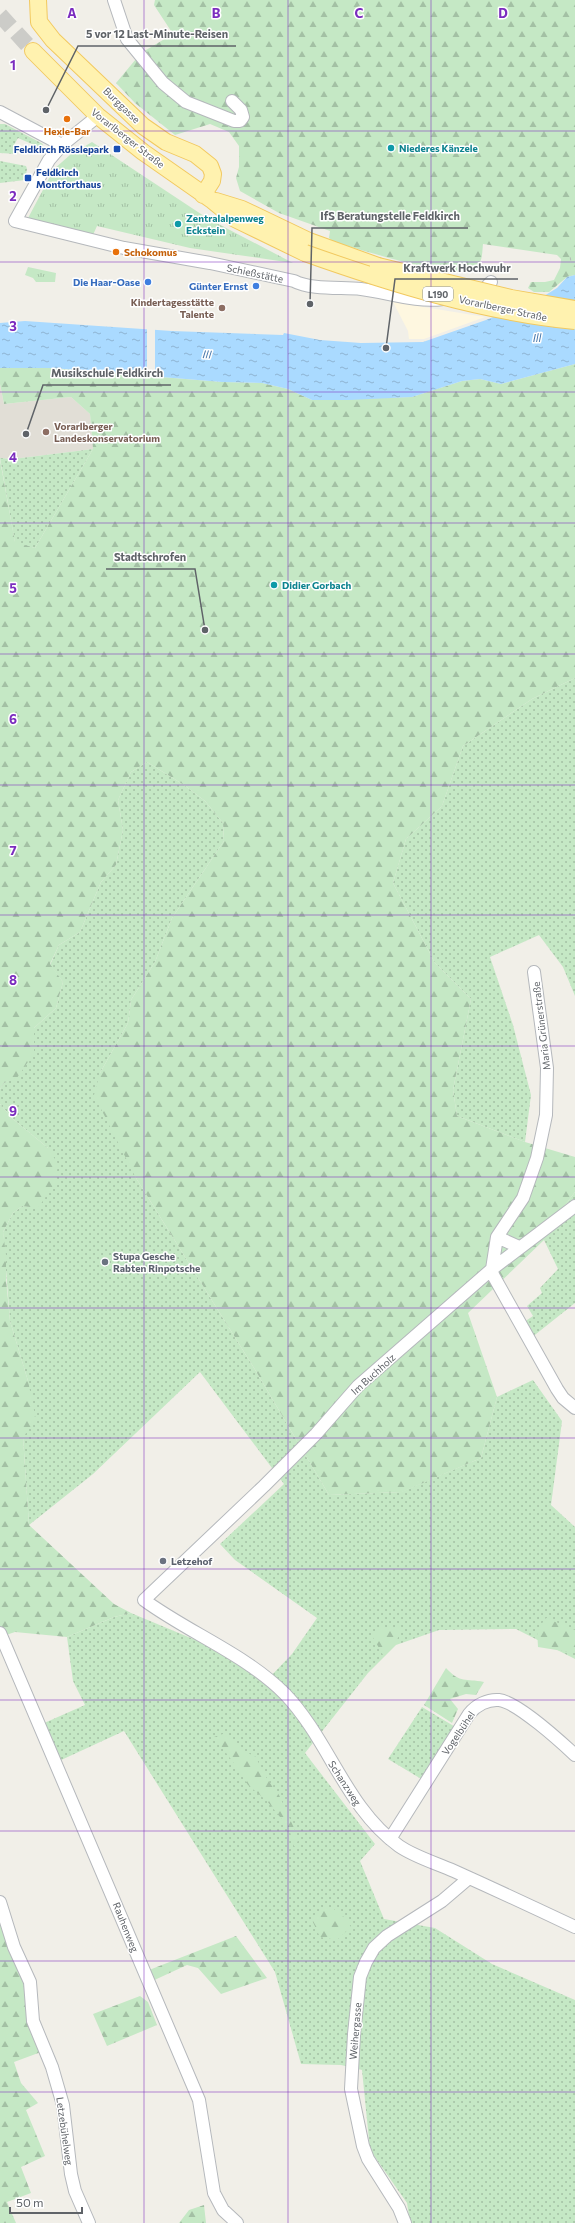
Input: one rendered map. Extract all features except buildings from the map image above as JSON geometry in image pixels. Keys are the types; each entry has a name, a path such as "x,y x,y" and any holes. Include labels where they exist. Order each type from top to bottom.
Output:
{"main road":[{"name":"Burggasse","path":"38,0 39,22 53,40 143,126 166,142 194,154 210,166 213,174 208,198"},
{"name":"Vorarlberger Straße","path":"33,51 98,116 235,220 307,247 363,273 422,290 504,310 575,321"},
{"name":"Vorarlberger Straße","path":"307,247 427,279 530,302 575,309"}],"street":[{"path":"114,0 127,39 163,83 186,102 234,121 240,121 243,117 241,110 232,101"},
{"path":"0,112 62,145 98,116"},
{"name":"Schießstätte","path":"62,145 49,160 15,221 111,245 210,263 294,281 306,286 363,289 430,301 481,293 491,282"},
{"name":"Maria Grünerstraße","path":"492,1269 497,1237 522,1198 537,1158 546,1115 547,1068 534,972"},
{"path":"575,1206 492,1269 493,1275 557,1389 575,1408"},
{"path":"497,1237 519,1247"},
{"name":"Im Buchholz","path":"144,1600 264,1486 316,1434 358,1386 492,1269"},
{"name":"Schanzweg","path":"144,1600 164,1615 218,1645 268,1680 285,1695 310,1726 372,1822 400,1847 575,1927"},
{"name":"Rauhenweg","path":"0,1633 199,2100 215,2197 223,2210 237,2223"},
{"name":"Vogelbühel","path":"390,1839 469,1714 481,1704 498,1700 510,1704 548,1731 575,1755"},
{"name":"Weihergasse","path":"405,2223 399,2208 368,2159 363,2146 351,2089 354,2034 360,1977 374,1948 383,1940 442,1901 469,1878"},
{"name":"Letzebühelweg","path":"0,1902 14,1947 30,1982 33,2021 52,2067 61,2100 70,2172 75,2191 89,2223"}],"shaded area":[{"path":"393,302 485,317 424,339 409,339 408,331"},
{"name":"Vorarlberger Landeskonservatorium","path":"0,384 4,404 71,397 90,414 93,449 13,459 0,458"}],"green space":[{"path":"155,0 575,0 575,275 567,277 549,292 534,292 528,288 531,282 545,282 554,280 560,268 561,259 557,255 483,244 480,262 476,268 472,270 461,272 404,262 334,242 329,238 330,231 279,213 240,191 236,178 239,167 239,146 229,132 210,124 175,135 135,103 116,83 141,53 173,34 154,5"},
{"path":"0,124 5,124 43,144 41,148 18,138 14,145 19,151 17,154 0,153"},
{"path":"92,142 207,218 293,263 190,248 97,226 92,237 27,220 54,169 70,155"},
{"path":"0,161 26,166 27,169 25,180 0,183"},
{"path":"28,267 56,273 55,282 36,282 33,278 25,275"},
{"path":"575,364 575,678 532,699 463,746 442,806 406,839 393,883 435,963 471,999 453,1090 457,1116 525,1142 575,1157 575,1192 544,1233 544,1240 468,1313 497,1397 481,1458 402,1492 329,1495 254,1368 136,1178 94,1095 100,1073 128,1023 131,1000 155,962 172,918 224,841 223,823 205,801 184,785 147,762 131,772 118,800 123,830 116,865 101,882 80,932 59,945 50,964 63,982 56,1008 34,1028 34,1053 17,1078 4,1083 0,1089 0,460 15,542 35,548 93,449 90,414 71,397 4,404 0,384 0,368 52,368 222,382 262,383 288,389 312,400 412,397 462,381 480,379 501,384"},
{"path":"93,449 35,548 15,543 0,458 13,459"},
{"path":"575,678 575,996 563,967 539,935 490,957 513,1025 531,1095 525,1142 457,1116 453,1090 471,999 435,963 393,883 406,839 442,806 463,746 532,699"},
{"path":"147,762 184,785 205,801 223,823 224,841 172,918 155,962 131,1000 128,1023 100,1073 136,1178 254,1368 329,1495 401,1492 481,1458 497,1397 533,1380 562,1421 551,1505 575,1527 575,1659 516,1629 439,1630 396,1645 368,1673 305,1753 375,1844 360,1861 384,1919 435,1928 492,1964 575,2000 575,2223 410,2223 407,2203 370,2150 362,2070 341,2065 301,2064 275,1972 124,1731 59,1761 42,1724 85,1705 73,1681 67,1637 114,1617 131,1613 217,1649 268,1679 292,1654 317,1618 235,1560 220,1544 284,1484 200,1372 93,1474 29,1525 23,1437 28,1381 10,1321 3,1232 13,1213 22,1206 38,1207 48,1148 13,1119 0,1104 0,1089 4,1083 17,1077 33,1053 34,1028 56,1008 63,982 50,965 59,945 80,932 101,882 116,865 123,830 118,800 131,772"},
{"path":"0,1104 13,1119 48,1148 58,1164 55,1183 38,1208 22,1206 13,1213 3,1232 10,1321 28,1381 36,1420 23,1437 29,1525 114,1604 131,1613 114,1617 67,1637 15,1632 0,1637"},
{"path":"575,1192 575,1303 531,1338 524,1322 533,1316 527,1306 542,1293 540,1288 558,1269 544,1240 544,1233"},
{"path":"546,1618 575,1630 575,1653 538,1647 537,1630"},
{"path":"383,1627 401,1629 396,1643 383,1655 371,1634"},
{"path":"446,1668 451,1673 464,1680 484,1682 476,1695 466,1694 450,1699 458,1709 452,1723 424,1705"},
{"path":"422,1707 457,1728 423,1780 388,1759"},
{"path":"226,1733 242,1750 256,1757 263,1773 279,1795 299,1839 294,1847 289,1828 267,1801 248,1785 214,1737"},
{"path":"0,1906 26,1982 41,2052 14,2062 21,2083 38,2103 26,2110 45,2156 21,2167 31,2193 7,2202 16,2223 0,2223"},
{"path":"325,1906 334,1909 351,1927 337,1940 320,1937 311,1918"},
{"path":"236,1936 267,1978 221,1994 198,1968 187,1965 148,1983 144,1972"},
{"path":"140,1996 148,2002 157,2025 107,2046 93,2014"},
{"path":"204,2205 206,2223 179,2223 189,2210"}],"water":[{"name":"Ill","path":"575,275 575,364 501,384 480,379 462,381 412,397 312,400 288,389 262,383 222,382 52,368 0,368 0,323 25,321 172,331 283,335 284,333 320,340 361,343 423,342 486,320 544,296 557,288 567,277"}],"pier":[{"path":"147,326 155,327 155,378 147,377"}],"tunnel":[{"path":"0,15 33,51"}],"railway":[{"path":"570,259 575,258"}],"place":[{"name":"5 vor 12 Last-Minute-Reisen","path":"46,110"},
{"name":"Hexle-Bar","path":"67,119"},
{"name":"Niederes Känzele","path":"391,148"},
{"name":"Feldkirch Rösslepark","path":"117,149"},
{"name":"Feldkirch Montforthaus","path":"28,178"},
{"name":"Zentralalpenweg Eckstein","path":"178,224"},
{"name":"Schokomus","path":"116,252"},
{"name":"Die Haar-Oase","path":"148,282"},
{"name":"Günter Ernst","path":"256,286"},
{"name":"IfS Beratungstelle Feldkirch","path":"310,304"},
{"name":"Kindertagesstätte Talente","path":"222,308"},
{"name":"Kraftwerk Hochwuhr","path":"386,348"},
{"name":"Vorarlberger Landeskonservatorium","path":"46,432"},
{"name":"Musikschule Feldkirch","path":"26,434"},
{"name":"Didier Gorbach","path":"274,585"},
{"name":"Stadtschrofen","path":"205,630"},
{"name":"Stupa Gesche Rabten Rinpotsche","path":"105,1262"},
{"name":"Letzehof","path":"163,1561"}]}
